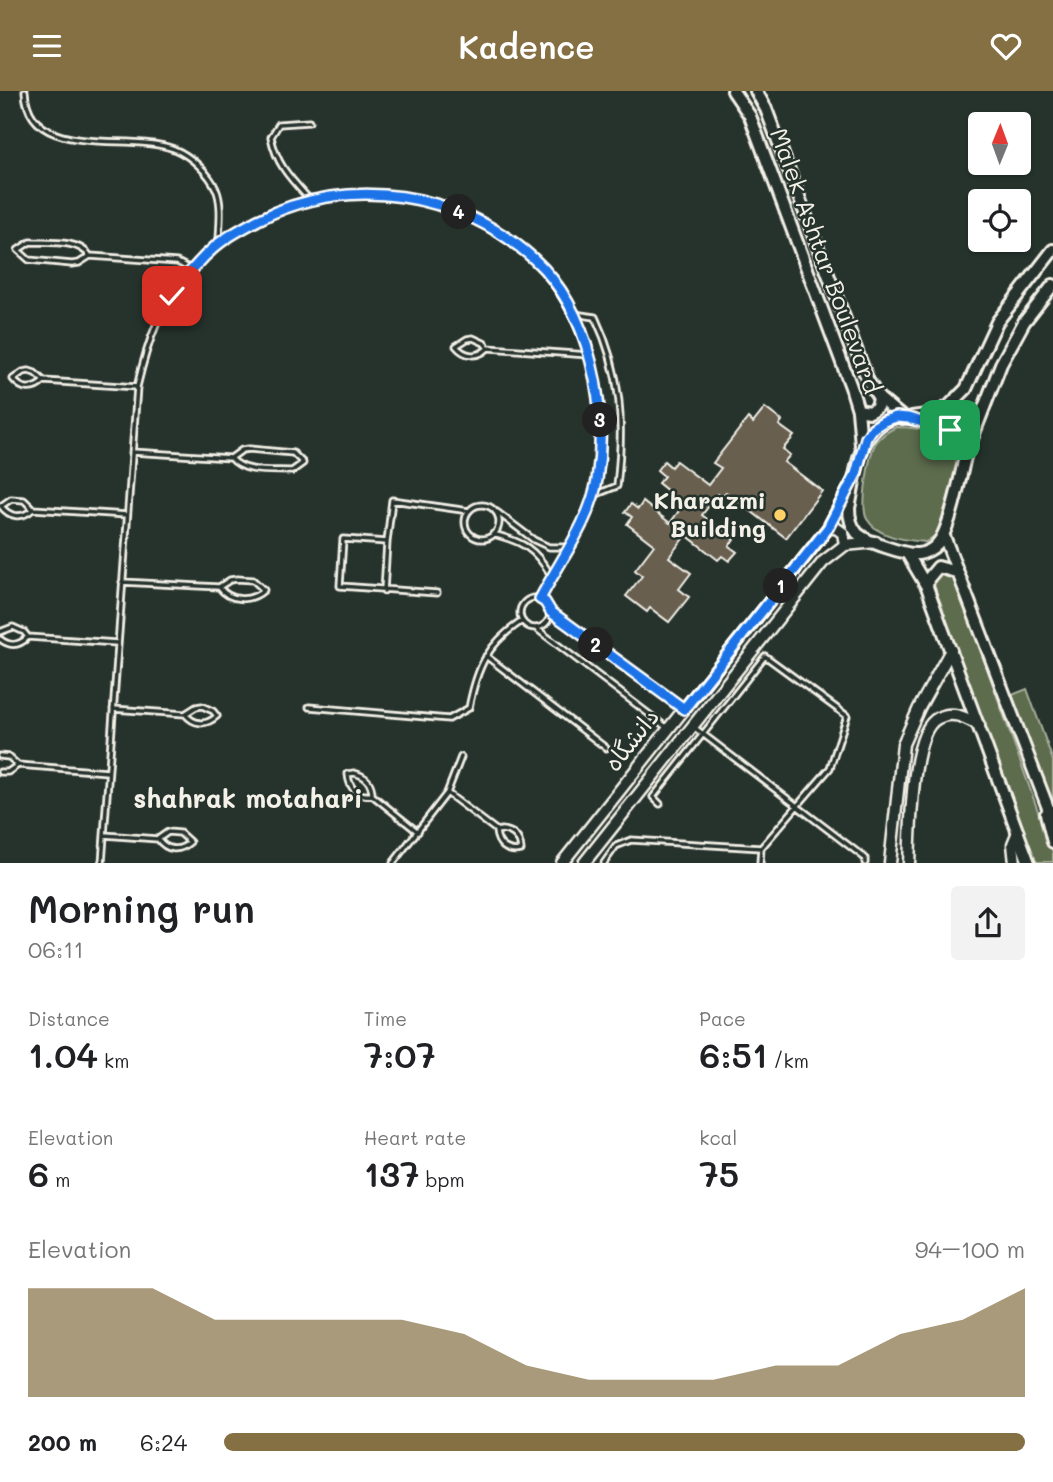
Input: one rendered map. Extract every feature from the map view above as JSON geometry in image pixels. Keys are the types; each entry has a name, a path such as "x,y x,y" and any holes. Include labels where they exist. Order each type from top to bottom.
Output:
{"main road":[{"name":"Malek Ashtar Boulevard","path":"733,91 750,116 858,410 862,450"},
{"name":"Malek Ashtar Boulevard","path":"755,91 766,109 868,381 879,398 906,418"},
{"path":"763,91 766,109"},
{"path":"1053,250 998,322 966,389 948,407 934,414 884,421 873,428 866,438 849,508 849,517 858,533 865,539 907,553 926,552 934,548 944,536 965,457 1001,363 1024,322 1053,285"},
{"path":"957,397 957,411 961,420 980,418"},
{"path":"858,410 870,412 877,407 879,398"},
{"path":"906,418 950,430 962,441 965,457"},
{"name":"دانشگاه","path":"562,863 828,528 856,474"},
{"path":"828,528 836,528 843,533 845,545 876,543"},
{"path":"944,536 1053,821"},
{"name":"دانشگاه","path":"584,863 823,562 845,545"},
{"path":"907,553 927,587 1029,863"},
{"path":"927,587 928,579 938,567 956,572"},
{"path":"890,863 903,744 919,708 951,650"},
{"path":"909,863 917,760 923,735 938,718 949,715 960,715 979,725"},
{"path":"1046,804 1046,817 1053,842"},
{"path":"1015,863 1013,844 1018,832"}],"lane":[{"path":"25,91 25,102 32,119 50,132 73,139 155,144 175,149 190,158 203,170 217,190 220,208 219,243"},
{"path":"309,123 279,124 271,137 275,155 285,172 310,200"},
{"path":"102,863 137,387 155,325 191,269 219,243 276,211 310,200 346,194 389,195 432,202 470,216 534,260 552,281 573,314 589,355 596,379 600,431 596,483 583,522 540,599"},
{"path":"90,255 79,263 72,264 29,260 19,250 30,241 80,246 90,255 177,261 191,269"},
{"path":"573,314 595,317 608,344 620,404 621,445 617,485 592,496"},
{"path":"488,348 472,356 456,346 473,338 488,348 589,355"},
{"path":"44,381 28,389 13,379 29,371 44,381 137,387"},
{"path":"132,452 231,458 241,467 292,471 303,463 293,453 249,449 242,450 231,458"},
{"path":"33,509 16,516 5,512 1,506 18,499 24,500 33,509 127,515"},
{"path":"384,591 392,500 469,511"},
{"path":"494,509 499,519 497,530 493,534 483,539 468,532 465,521 469,511 478,505 484,505 494,509 534,540 549,547 568,547"},
{"path":"493,534 517,540 538,553 552,576"},
{"path":"387,542 342,539 340,586 438,593"},
{"path":"122,582 219,587 237,579 253,580 264,590 252,598 236,598 223,593 219,587"},
{"path":"668,729 537,629 522,621 520,609 523,604 534,598 545,602 551,612 684,709"},
{"path":"537,629 547,623 551,612"},
{"path":"309,707 449,719 469,708 474,681 486,656 502,634 522,621"},
{"path":"0,632 13,627 28,637 117,643"},
{"path":"0,639 12,645 24,642 28,637"},
{"path":"486,656 606,748"},
{"path":"660,804 653,797 765,656 848,716 830,768 761,848 760,863"},
{"path":"113,709 185,714 201,724 217,716 202,706 185,714"},
{"path":"693,726 865,858 865,863"},
{"path":"0,756 9,757 18,765 108,772"},
{"path":"393,863 447,793 461,757"},
{"path":"0,772 8,772 18,765"},
{"path":"372,795 366,796 355,791 348,774 366,778 370,782 372,795 418,832"},
{"path":"447,793 496,831"},
{"path":"502,829 514,834 521,844 521,850 503,847 496,837 496,831 502,829"},
{"path":"104,835 158,839 173,849 190,842 180,833 174,832 158,839"},
{"path":"604,863 616,846 631,840 761,848"}],"green space":[{"path":"896,427 925,430 943,437 951,442 961,457 937,534 926,542 885,534 872,525 865,513 866,482 875,444"},
{"path":"939,570 954,576 1053,853 1053,862 1033,862 929,586"},
{"path":"1027,689 1053,761 1053,805 1012,695"}],"building":[{"name":"Kharazmi Building","path":"765,408 782,421 779,425 794,436 783,449 790,455 784,462 822,491 786,538 726,492 722,496 718,494 702,515 734,540 729,546 737,552 729,561 722,556 718,560 686,535 669,557 691,573 679,589 689,597 669,622 650,608 647,612 626,596 642,576 635,570 654,545 627,524 632,517 625,512 631,504 638,509 643,502 670,523 684,504 658,483 664,476 657,470 664,461 671,467 676,461 708,485 721,468 713,463 748,418 753,423"}],"place":[{"name":"Kharazmi Building","path":"780,515"}],"district":[{"name":"shahrak motahari","path":"248,799"}],"route":[{"path":"172,296 191,269 219,243 249,225 276,211 310,200 346,194 389,195 432,202 470,216 534,260 552,281 573,314 589,355 600,406 601,444 596,483 583,522 540,599 549,606 551,612 684,709 828,528 856,474 866,438 873,428 896,417 950,430"}]}
